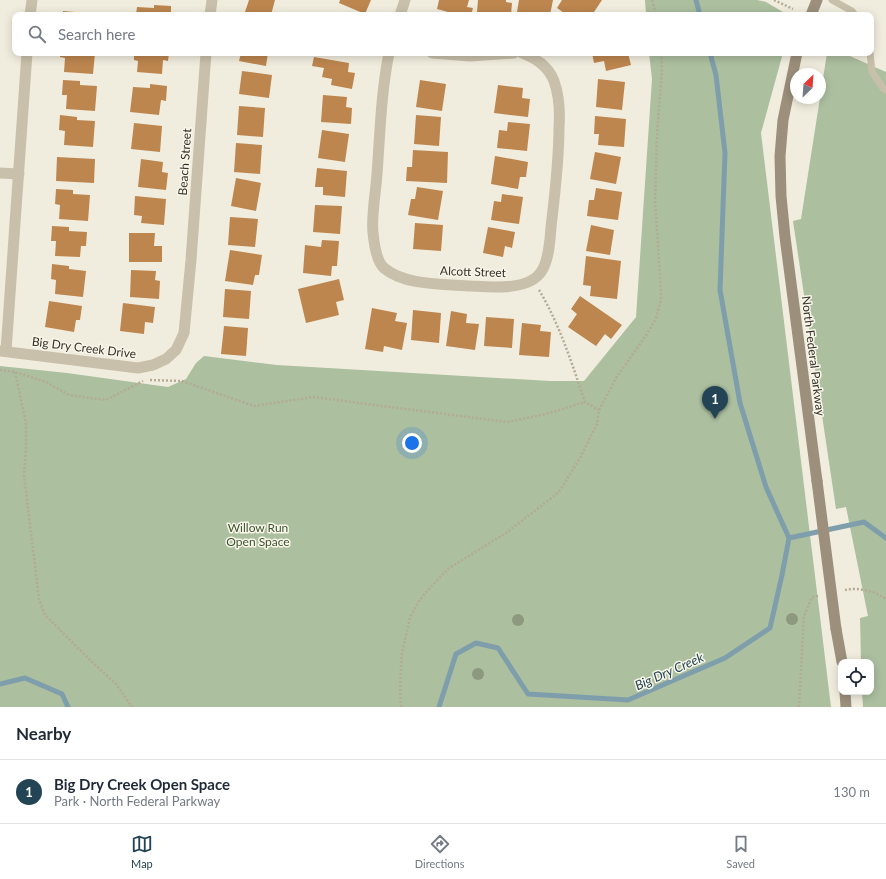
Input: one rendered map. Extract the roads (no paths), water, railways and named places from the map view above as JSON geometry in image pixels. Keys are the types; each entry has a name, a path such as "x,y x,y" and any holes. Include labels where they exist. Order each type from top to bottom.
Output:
{"main road":[{"path":"812,12 817,0"},
{"name":"North Federal Parkway","path":"796,56 783,120 780,156 781,196 816,481 841,659"},
{"path":"845,695 846,707"}],"street":[{"path":"30,12 32,0"},
{"path":"210,12 212,0"},
{"path":"401,12 405,0"},
{"path":"3,351 27,56"},
{"name":"Beach Street","path":"190,273 206,56"},
{"name":"Alcott Street","path":"388,56 384,78 373,232 375,249 383,268 400,278 424,283 492,288 526,284 533,281 542,272 549,249 559,127 557,93 553,80 546,67 535,58 530,56"},
{"path":"0,173 18,174"},
{"name":"Big Dry Creek Drive","path":"3,351 138,368 153,365 166,360 176,350 184,333 190,273"}],"lane":[{"path":"832,0 853,12"},
{"path":"870,56 872,72 886,90"}],"waterway":[{"path":"696,0 699,12"},
{"path":"711,56 716,75 725,153 720,290 740,403 766,487 789,538"},
{"name":"Big Dry Creek","path":"439,707 456,654 476,643 498,648 528,694 628,700 725,658 770,628 789,538 864,522 886,538"},
{"name":"Big Dry Creek","path":"0,684 25,678 62,694 68,707"}],"place":[{"name":"Big Dry Creek Open Space","path":"715,419"}],"park label":[{"name":"Willow Run Open Space","path":"258,535"}]}
